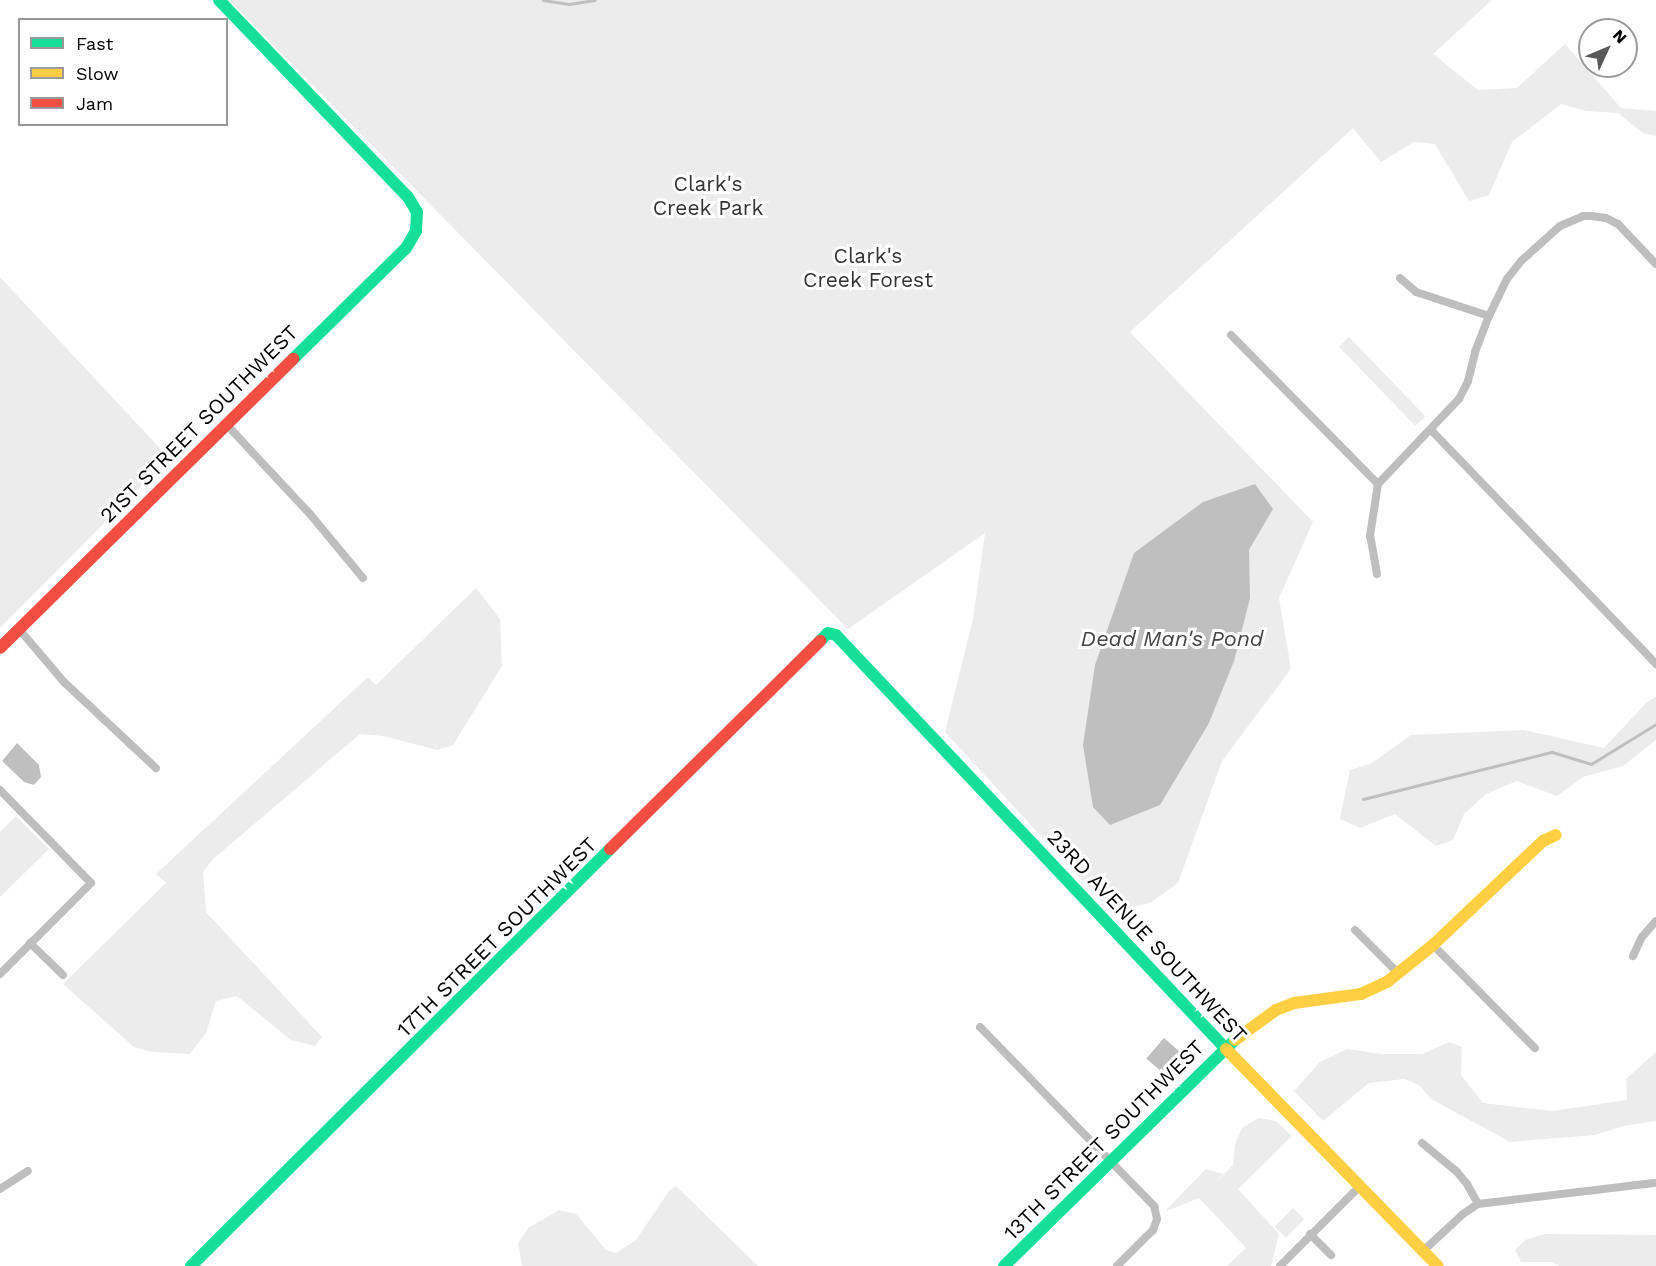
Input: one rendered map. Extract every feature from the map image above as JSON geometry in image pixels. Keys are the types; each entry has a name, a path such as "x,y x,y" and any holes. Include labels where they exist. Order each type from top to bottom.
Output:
{"street":[{"name":"21ST STREET SOUTHWEST","path":"0,648 406,248 418,223 417,212 404,192 219,0"},
{"path":"1377,574 1370,536 1378,484 1431,430 1465,389 1489,316 1507,279 1532,249 1569,221 1583,216 1600,217 1623,229 1656,264"},
{"path":"1400,278 1416,292 1489,316"},
{"path":"1231,335 1378,484"},
{"path":"225,424 273,472 363,578"},
{"path":"1431,430 1656,664"},
{"path":"19,629 64,682 156,768"},
{"name":"23RD AVENUE SOUTHWEST","path":"828,633 836,635 1225,1048 1438,1266"},
{"name":"17TH STREET SOUTHWEST","path":"190,1266 828,633"},
{"path":"0,790 91,883 0,974"},
{"name":"13TH STREET SOUTHWEST","path":"1004,1266 1225,1048 1276,1010 1311,999 1361,994 1399,974 1434,945 1531,851 1543,841 1556,835"},
{"path":"1633,956 1642,937 1656,921"},
{"path":"1355,930 1399,974"},
{"path":"30,943 63,975"},
{"path":"1434,945 1535,1048"},
{"path":"980,1027 1154,1206 1157,1219 1153,1230 1117,1266"},
{"path":"1422,1143 1457,1172 1478,1204"},
{"path":"0,1189 28,1171"},
{"path":"1423,1251 1463,1214 1478,1204 1654,1184"},
{"path":"1280,1266 1360,1186"},
{"path":"1310,1234 1331,1255"}],"green space":[{"name":"Clark's Creek Forest","path":"229,0 1492,0 1433,54 1478,90 1517,88 1565,44 1578,59 1578,78 1595,78 1621,108 1656,111 1656,136 1643,133 1618,113 1586,111 1561,104 1512,142 1489,195 1469,201 1435,144 1414,142 1381,162 1353,128 1130,332 1313,522 1279,598 1291,669 1222,761 1178,883 1150,903 1111,912 945,732 973,619 985,533 848,629","holes":["1255,484 1273,509 1249,550"]},
{"path":"0,277 169,458 0,628"},
{"path":"1349,337 1425,416 1415,426 1339,347"},
{"path":"476,588 500,619 502,666 453,745 437,750 383,736 360,734 213,859 203,872 206,912 322,1037 315,1046 291,1040 237,996 216,1001 206,1033 190,1054 153,1052 134,1047 63,984 166,883 156,874 368,677 376,685"},
{"path":"1656,697 1656,740 1623,766 1583,777 1557,796 1517,781 1486,794 1464,814 1453,840 1436,846 1395,814 1360,828 1340,819 1350,770 1372,763 1411,735 1524,730 1604,748 1647,702"},
{"path":"16,816 49,849 0,897 0,832"},
{"path":"1449,1042 1462,1047 1461,1075 1483,1103 1553,1111 1627,1100 1626,1079 1656,1052 1656,1121 1623,1126 1595,1135 1510,1142 1431,1099 1419,1085 1404,1079 1369,1083 1323,1121 1294,1091 1320,1062 1347,1049 1381,1054 1422,1054"},
{"path":"1259,1118 1276,1121 1292,1136 1238,1189 1279,1234 1271,1266 1227,1266 1246,1248 1199,1198 1167,1211 1167,1209 1206,1169 1223,1174 1213,1185 1233,1165 1235,1144 1242,1128"},
{"path":"676,1186 758,1266 522,1266 518,1243 528,1228 559,1210 576,1214 606,1250 616,1253 636,1240 669,1191"},
{"path":"1293,1208 1304,1219 1286,1238 1275,1226"},
{"path":"1545,1234 1656,1235 1656,1266 1560,1266 1551,1262 1521,1262 1515,1250 1525,1240"}],"water":[{"name":"Dead Man's Pond","path":"1255,484 1273,509 1249,550 1250,598 1234,661 1209,723 1160,805 1110,825 1093,807 1083,745 1095,665 1134,553 1203,502"},
{"path":"17,743 39,765 41,777 34,785 24,782 2,761"},
{"path":"1164,1038 1181,1053 1164,1073 1146,1058"}],"waterway":[{"path":"543,0 569,4 595,0"},
{"path":"1363,799 1552,752 1591,764 1656,724"}],"traffic: fast":[{"path":"219,0 408,197 417,212 416,231 406,248 293,359"},
{"path":"820,641 828,633 836,635 1226,1049"},
{"path":"191,1266 610,849"},
{"path":"1004,1266 1235,1040"}],"traffic: slow":[{"path":"1235,1040 1276,1010 1294,1003 1361,994 1387,982 1433,945 1543,841 1556,835"},
{"path":"1226,1049 1438,1266"}],"traffic: jam":[{"path":"0,648 293,359"},
{"path":"610,849 820,641"}],"park label":[{"name":"Clark's Creek Park","path":"708,196"}]}
